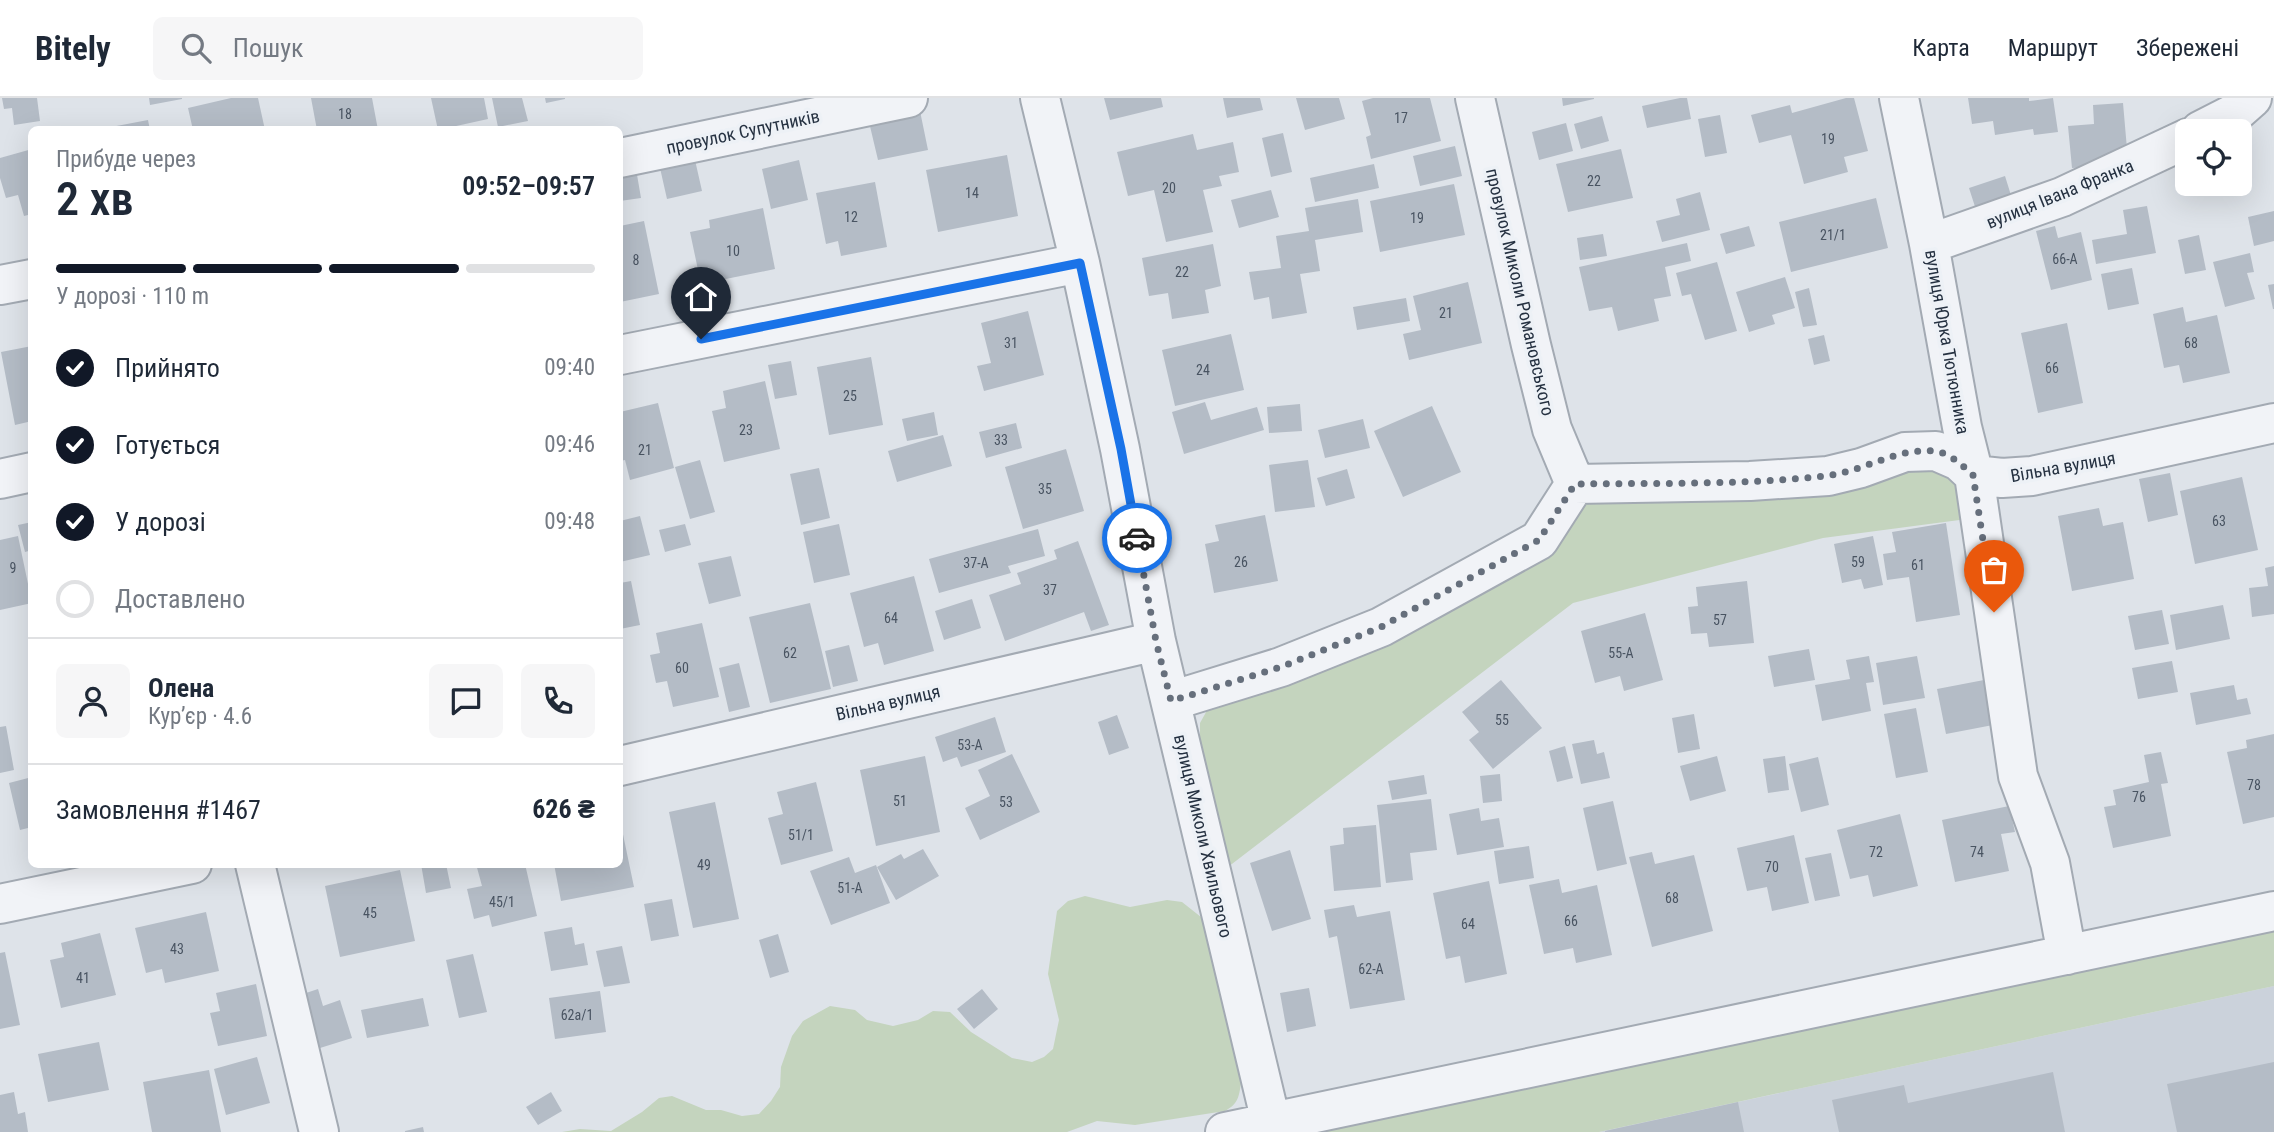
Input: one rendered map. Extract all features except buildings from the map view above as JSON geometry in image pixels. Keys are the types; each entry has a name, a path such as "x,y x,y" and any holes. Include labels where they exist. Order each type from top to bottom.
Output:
{"street":[{"name":"провулок Супутників","path":"623,157 908,98"},
{"name":"вулиця Миколи Хвильового","path":"1040,98 1121,449 1156,641 1271,1122"},
{"name":"провулок Миколи Романовського","path":"1475,98 1549,417 1575,484"},
{"name":"вулиця Юрка Тютюнника","path":"1899,98 1973,475 2018,776 2050,863 2067,955"},
{"path":"2223,119 2252,98"},
{"name":"вулиця Івана Франка","path":"1929,244 2062,197 2175,144"},
{"path":"623,354 1080,263"},
{"path":"0,285 28,280"},
{"name":"Вільна вулиця","path":"1973,475 2002,478 2032,476 2274,423"},
{"path":"1171,701 1281,667 1381,627 1539,540 1575,484 1750,481 1828,476 1861,468 1905,452 1936,451 1958,461 1973,475"},
{"path":"0,479 28,473"},
{"name":"Вільна вулиця","path":"623,765 1156,641"},
{"path":"0,904 173,868"},
{"path":"256,868 319,1132"},
{"path":"1225,1132 2274,911"}],"shaded area":[{"path":"2274,986 2274,1132 1599,1132 1738,1102"}],"green space":[{"path":"1934,464 1956,480 1967,519 1823,538 1573,603 1228,867 1200,739 1200,723 1210,705 1583,499"},
{"path":"1085,896 1130,907 1167,900 1182,902 1206,921 1241,1083 1233,1106 1225,1111 1135,1125 1097,1121 1067,1132 562,1132 580,1129 611,1131 659,1098 672,1096 706,1110 721,1110 742,1116 759,1114 780,1087 781,1067 792,1036 803,1021 830,1006 855,1010 867,1020 893,1026 918,1020 933,1011 950,1012 971,1032 1012,1058 1032,1062 1044,1057 1053,1049 1059,1020 1048,974 1057,911 1068,901"},
{"path":"2274,929 2274,986 1599,1132 1308,1132"}],"way so far":[{"path":"1137,538 1156,641 1171,701 1281,667 1381,627 1539,540 1575,484 1750,481 1828,476 1861,468 1905,452 1936,451 1958,461 1973,475 1994,612"}],"route":[{"path":"701,339 1080,263 1121,449 1137,538"}]}
